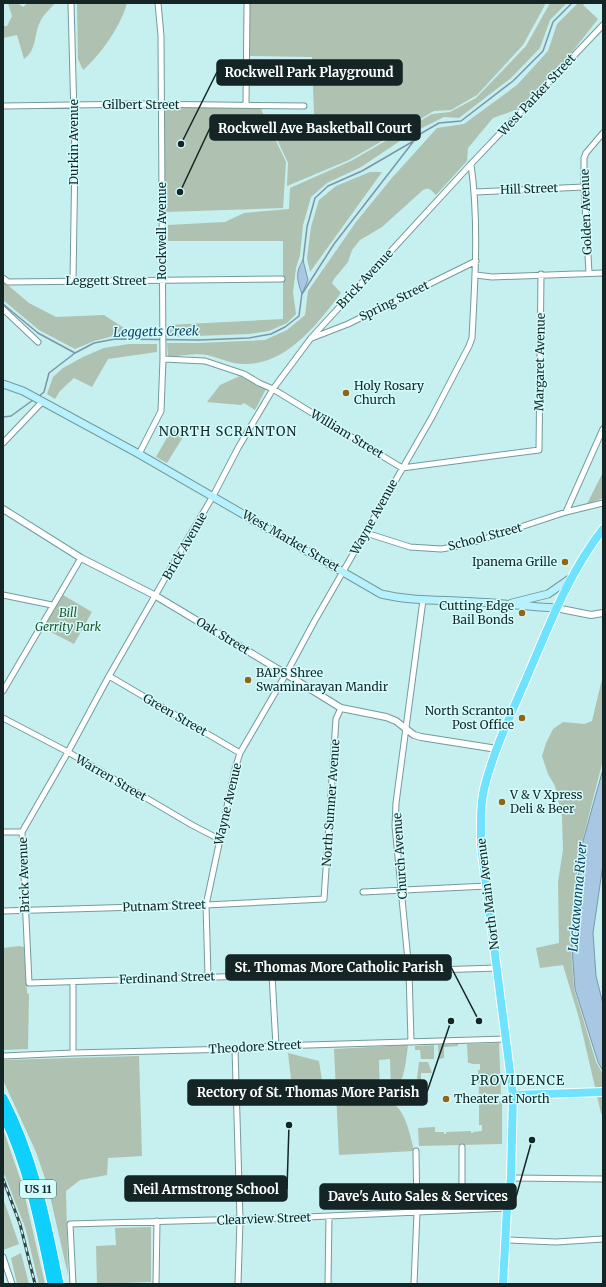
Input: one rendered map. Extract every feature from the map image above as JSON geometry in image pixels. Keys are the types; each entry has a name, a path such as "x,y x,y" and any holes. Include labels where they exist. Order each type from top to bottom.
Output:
{"highway":[{"name":"US 11","path":"3,1098 22,1138 35,1175 59,1284"},
{"name":"US 11","path":"3,1114 21,1155 30,1184 52,1284"}],"main road":[{"name":"West Market Street","path":"3,384 23,392 139,454 381,594 423,600 556,608"},
{"name":"North Main Avenue","path":"503,1284 507,1208 511,1178 513,1095 481,845 481,807 485,785 497,749 556,608 589,547 603,529"},
{"path":"507,605 548,594 572,577"},
{"path":"513,1095 603,1092"}],"street":[{"name":"Durkin Avenue","path":"71,3 74,105 73,280"},
{"name":"Rockwell Avenue","path":"139,454 161,412 163,359 161,36 158,3"},
{"path":"246,104 247,5"},
{"name":"West Parker Street","path":"471,164 603,25"},
{"name":"Gilbert Street","path":"3,106 139,104 246,104 304,106"},
{"name":"Golden Avenue","path":"589,273 584,187 584,158 586,153 603,133"},
{"name":"Wayne Avenue","path":"208,976 206,905 219,839 240,753 432,417 472,338 476,261 475,192 471,164"},
{"name":"Brick Avenue","path":"29,983 22,832 68,752 109,676 213,496 238,448 273,389 311,338 471,164"},
{"name":"Hill Street","path":"475,192 584,187"},
{"name":"Spring Street","path":"311,338 348,324 476,261"},
{"path":"476,275 492,276 603,272"},
{"name":"Margaret Avenue","path":"402,468 539,450 541,274"},
{"name":"Leggett Street","path":"3,278 8,282 73,280 162,281 282,279"},
{"path":"3,309 38,342"},
{"name":"William Street","path":"163,359 205,361 244,374 273,389 402,468"},
{"path":"3,443 42,402"},
{"path":"566,512 603,429"},
{"name":"School Street","path":"366,533 410,547 441,549 481,540 566,512 603,504"},
{"name":"Oak Street","path":"3,509 81,558 156,596 341,708 386,717 396,721 414,735 421,737 497,749"},
{"path":"3,691 52,605 81,558"},
{"path":"3,595 52,605"},
{"name":"Church Avenue","path":"411,1041 409,970 395,826 396,803 423,600"},
{"name":"West Market Street","path":"556,608 591,615 603,614"},
{"name":"Green Street","path":"109,676 240,753"},
{"name":"North Sumner Avenue","path":"324,899 336,719 341,708"},
{"name":"Warren Street","path":"3,718 68,752 192,825 219,839"},
{"path":"3,832 22,832"},
{"path":"363,892 487,886"},
{"name":"Putnam Street","path":"3,911 206,905 324,899"},
{"name":"Ferdinand Street","path":"29,983 208,976 497,968"},
{"path":"272,975 276,1046"},
{"path":"73,982 73,1053"},
{"name":"Theodore Street","path":"3,1056 235,1049 411,1041 506,1039"},
{"path":"235,1049 240,1220 238,1284"},
{"path":"462,1147 462,1210"},
{"path":"414,1284 417,1213 416,1152"},
{"path":"511,1178 603,1179"},
{"name":"Clearview Street","path":"73,1284 70,1224 240,1220 507,1208"},
{"path":"328,1284 329,1216"},
{"path":"156,1284 157,1221"},
{"path":"505,1240 556,1242 603,1239"},
{"path":"3,1258 12,1284"}],"green space":[{"path":"8,3 18,3 23,7 28,3 55,3 41,20 31,51 24,59 17,35 3,38 3,26 7,26 12,16"},
{"path":"77,3 127,3 110,39 90,64 83,70 78,59"},
{"path":"248,3 546,3 523,45 477,95 451,110 434,111 349,160 287,186 288,163 267,118 314,115 312,57 250,56"},
{"path":"550,3 567,3 550,20 540,48 511,78 459,118 444,117 412,133 361,167 327,183 311,197 303,225 300,255 296,268 293,292 296,314 287,323 269,331 249,334 168,337 168,325 283,319 283,241 168,241 168,225 225,222 244,213 289,209 290,188 351,161 432,114 450,112 476,98 526,46"},
{"path":"578,3 585,3 583,5 598,19 565,61 518,109 493,118 468,148 467,161 436,195 430,190 423,190 382,227 360,240 352,250 348,262 332,283 341,293 320,319 296,344 267,360 251,364 234,363 203,354 168,357 167,343 265,340 287,330 305,315 308,291 356,222 391,179 437,128 464,124 517,85 548,51 557,24"},
{"path":"162,106 260,107 286,162 283,208 165,212"},
{"path":"370,172 382,172 310,272 307,258 311,227 319,200 336,186"},
{"path":"3,281 29,303 56,317 104,315 127,330 158,328 160,337 113,336 94,341 75,349 39,330 3,300"},
{"path":"129,344 157,344 157,352 108,359 92,387 74,378 60,391 55,399 47,394 53,377 63,368 104,348"},
{"path":"240,376 266,389 255,410 244,403 241,405 207,402 220,385"},
{"path":"186,426 189,427 167,463 156,457 172,429 180,434"},
{"path":"603,472 603,498 587,504"},
{"name":"Bill Gerrity Park","path":"63,595 92,612 74,644 43,628"},
{"path":"603,675 603,760 580,850 570,934 574,989 596,1062 603,1074 603,1117 579,1018 563,965 540,968 536,948 559,943 558,882 563,850 562,816 555,786 548,774 542,756 546,743 553,729 563,722 584,724 592,721"},
{"path":"19,946 24,947 27,993 29,994 28,1049 3,1050 3,948"},
{"path":"499,1043 501,1094 479,1094 478,1070 480,1070 480,1064 468,1063 467,1044"},
{"path":"458,1044 458,1046 444,1047 444,1058 439,1059 438,1045"},
{"path":"408,1045 403,1075 395,1092 391,1092 390,1059 379,1060 380,1102 393,1104 401,1112 407,1124 414,1151 339,1155 334,1049"},
{"path":"434,1045 434,1059 421,1059 420,1050 415,1050 415,1046"},
{"path":"288,1053 319,1061 323,1087 300,1081 294,1081 291,1079"},
{"path":"139,1056 142,1156 108,1158 107,1175 80,1180 66,1191 68,1275 48,1187 36,1152 3,1080 3,1060"},
{"path":"419,1062 428,1062 432,1073 421,1073 421,1087 416,1087"},
{"path":"502,1101 502,1144 419,1146 418,1128 435,1127 435,1132 444,1132 444,1134 446,1134 446,1132 471,1131 471,1133 473,1133 482,1131 482,1125 479,1125 479,1102"},
{"path":"3,1129 22,1184 45,1284 39,1284 25,1227 3,1171"},
{"path":"3,1198 19,1244 3,1250"},
{"path":"151,1227 151,1282 97,1284 96,1246 116,1245 115,1228"},
{"path":"21,1253 29,1284 17,1284 11,1258"}],"water":[{"path":"303,260 308,280 302,294 299,285 298,273"},
{"name":"Lackawanna River","path":"603,769 603,864 593,933 596,976 603,1004 603,1071 598,1062 575,989 571,934 583,841"}],"waterway":[{"name":"Leggetts Creek","path":"303,261 307,227 315,198 328,186 362,171 417,139 420,134 439,123 461,121 513,81 543,51 553,22 572,3"},
{"name":"Leggetts Creek","path":"302,294 334,244 413,142"},
{"name":"Leggetts Creek","path":"38,397 44,392 49,373 75,353 94,343 115,339 200,340 249,338 271,334 285,327 299,316 302,293"},
{"name":"Leggetts Creek","path":"3,304 38,333 75,353"},
{"path":"3,417 11,416 33,400"}],"railway":[{"path":"3,1179 20,1224 35,1284"}],"place":[{"name":"Rockwell Park Playground","path":"181,144"},
{"name":"Rockwell Ave Basketball Court","path":"180,192"},
{"name":"Holy Rosary Church","path":"346,393"},
{"name":"Ipanema Grille","path":"565,562"},
{"name":"Cutting Edge Bail Bonds","path":"522,613"},
{"name":"BAPS Shree Swaminarayan Mandir","path":"248,680"},
{"name":"North Scranton Post Office","path":"522,718"},
{"name":"V & V Xpress Deli & Beer","path":"502,802"},
{"name":"Rectory of St. Thomas More Parish","path":"451,1021"},
{"name":"St. Thomas More Catholic Parish","path":"479,1021"},
{"name":"Theater at North","path":"446,1099"},
{"name":"Neil Armstrong School","path":"289,1125"},
{"name":"Dave's Auto Sales & Services","path":"532,1140"}],"district":[{"name":"NORTH SCRANTON","path":"228,431"},
{"name":"PROVIDENCE","path":"518,1080"}]}
